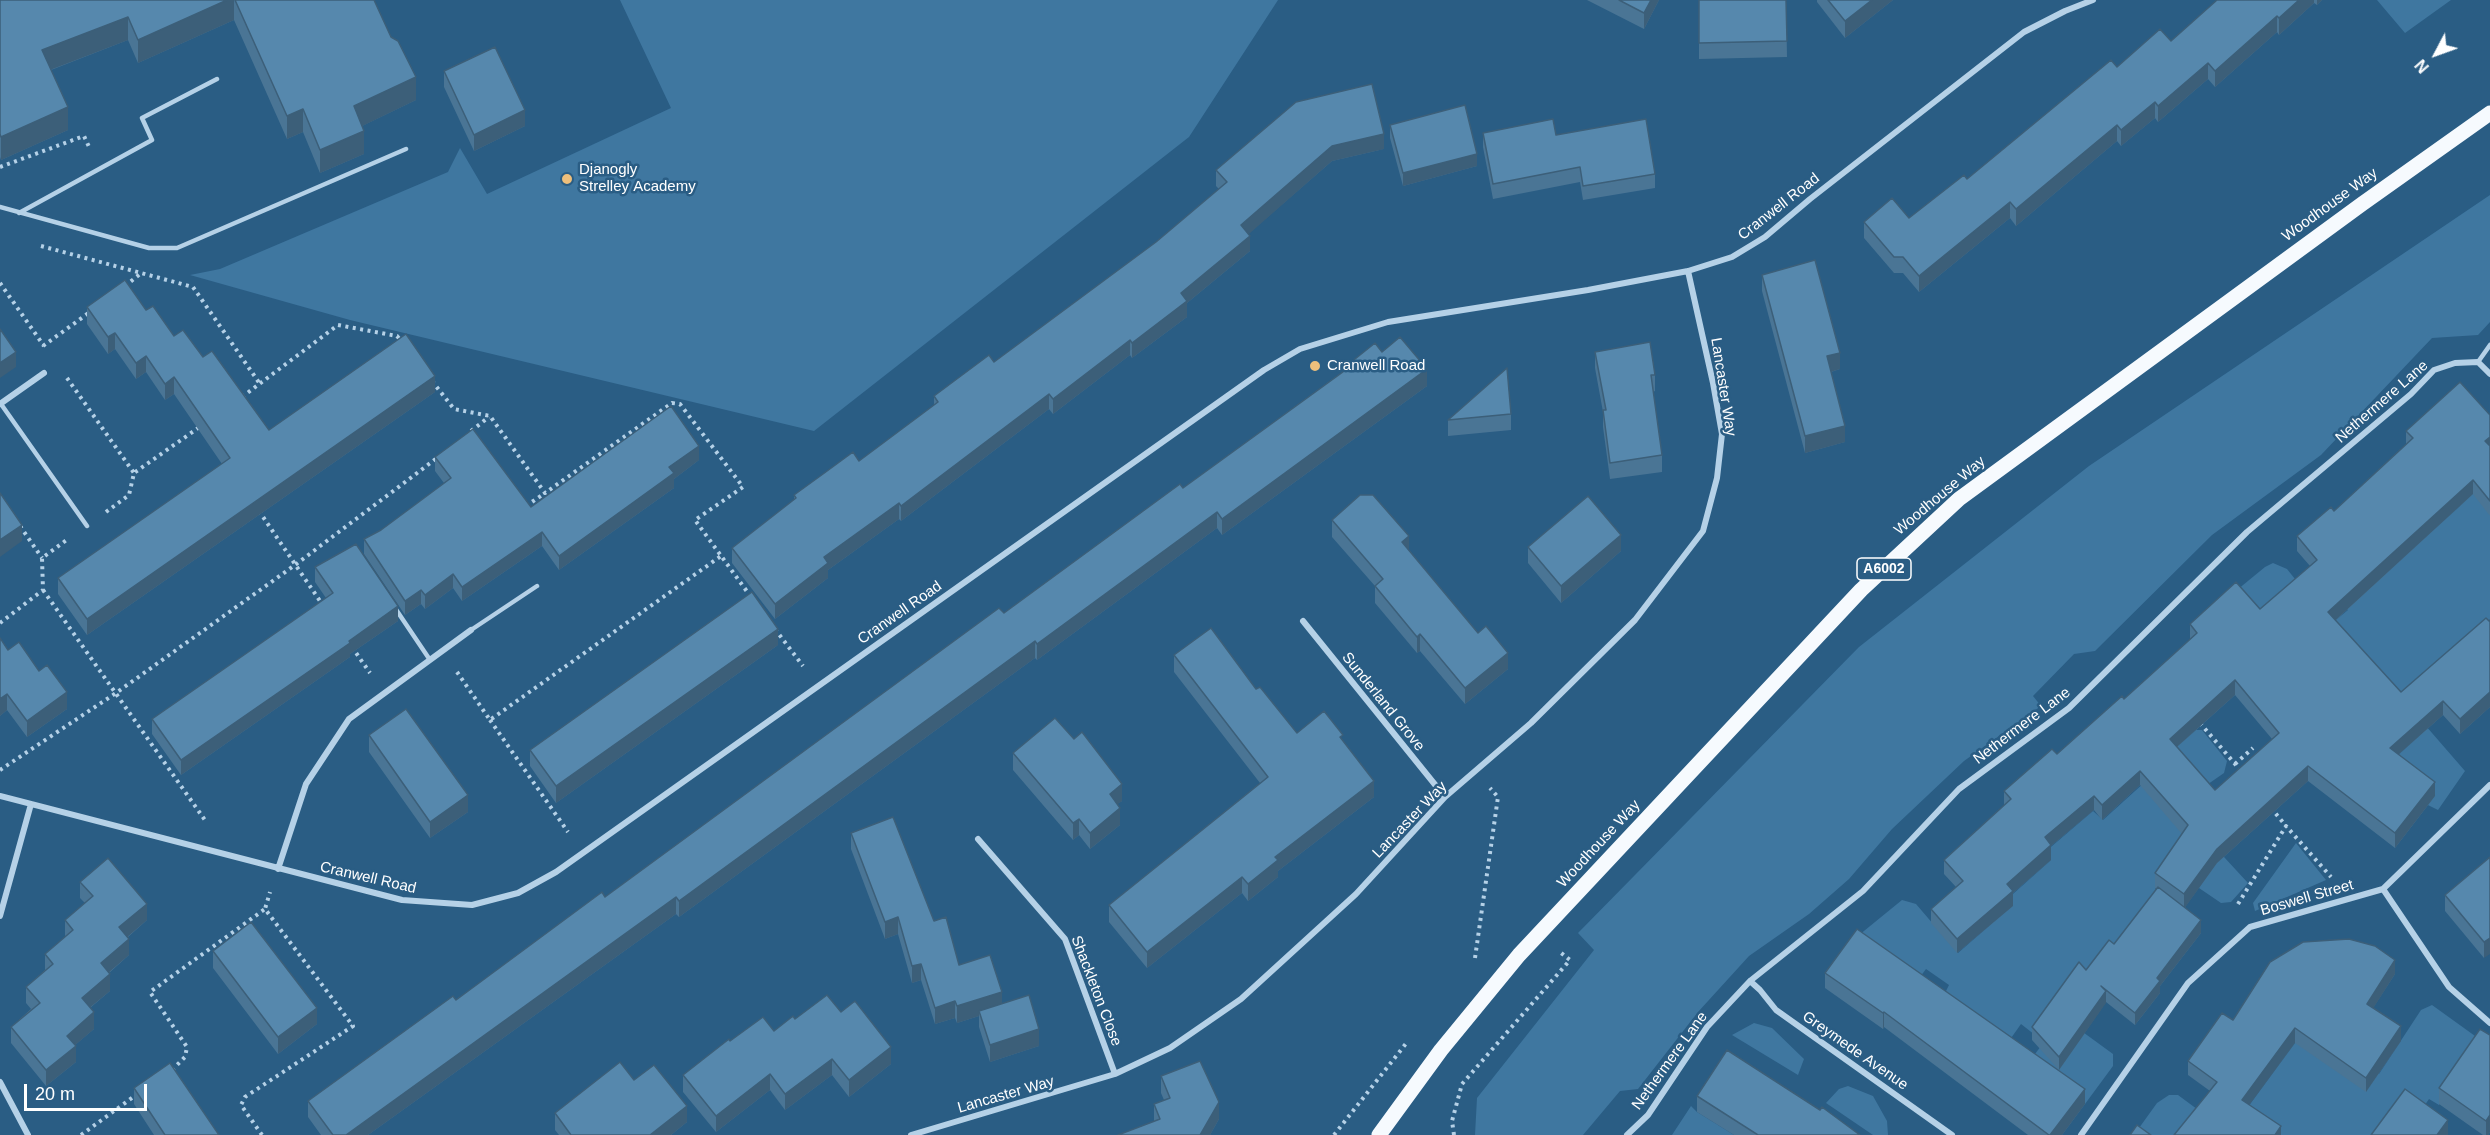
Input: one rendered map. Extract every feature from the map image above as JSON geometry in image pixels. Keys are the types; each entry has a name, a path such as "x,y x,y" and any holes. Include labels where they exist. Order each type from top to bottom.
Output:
{"main road":[{"name":"Woodhouse Way","path":"1379,1135 1441,1050 1519,955 1877,575 1959,499 2181,335 2490,113"}],"street":[{"name":"Cranwell Road","path":"0,796 402,900 472,905 518,894 556,872 1264,370 1300,349 1388,322 1588,290 1688,271 1732,257 1765,237 2024,32 2065,11 2093,0"},
{"name":"Lancaster Way","path":"911,1135 1115,1074 1170,1048 1241,999 1356,894 1445,797 1531,723 1635,620 1703,531 1717,478 1722,434 1688,271"},
{"path":"2478,362 2490,374"},
{"name":"Nethermere Lane","path":"1627,1135 1648,1115 1707,1027 1750,981 1863,891 1959,789 2069,708 2247,532 2411,394 2434,370 2455,363 2478,362"},
{"path":"0,404 44,373"},
{"name":"Sunderland Grove","path":"1303,621 1445,797"},
{"path":"278,869 306,783 349,719 471,630"},
{"name":"Boswell Street","path":"2081,1135 2188,984 2250,927 2383,889 2490,785"},
{"path":"0,916 31,804"},
{"name":"Shackleton Close","path":"978,839 1065,939 1115,1074"},
{"path":"2383,889 2450,987 2490,1023"},
{"name":"Greymede Avenue","path":"1750,981 1776,1010 1952,1135"},
{"path":"0,1082 28,1135"}],"lane":[{"path":"19,213 152,140 142,118 217,79"},
{"path":"0,207 149,248 177,248 406,149"},
{"path":"2478,362 2490,345"},
{"path":"0,404 87,526"},
{"path":"471,630 537,586"},
{"path":"393,605 430,660"}],"path":[{"path":"0,167 84,136 99,168"},
{"path":"34,244 193,287 260,384"},
{"path":"123,287 141,274"},
{"path":"0,283 134,473"},
{"path":"44,346 97,306"},
{"path":"233,403 338,325 397,336 404,345"},
{"path":"44,373 56,364"},
{"path":"426,373 454,409 490,416 545,493"},
{"path":"517,513 672,403 680,404 743,487 695,520 755,602"},
{"path":"463,438 490,416"},
{"path":"42,558 129,495 134,473 208,421"},
{"path":"201,426 208,436"},
{"path":"0,770 117,693 383,501 445,452"},
{"path":"255,506 323,605"},
{"path":"18,524 42,558 43,590 230,856"},
{"path":"490,720 721,556"},
{"path":"0,623 43,590"},
{"path":"769,621 818,686"},
{"path":"350,644 384,693"},
{"path":"443,651 583,853"},
{"path":"2199,721 2242,773"},
{"path":"2235,764 2253,748"},
{"path":"1476,772 1498,796 1476,957"},
{"path":"2264,799 2349,898"},
{"path":"2237,904 2286,825"},
{"path":"170,1071 185,1057 187,1047 150,992 265,909 278,869"},
{"path":"262,1135 241,1105 245,1097 353,1026 265,909"},
{"path":"1454,1135 1452,1121 1462,1084 1570,960"},
{"path":"81,1135 143,1090"}],"shaded area":[{"name":"Djanogly Strelley Academy","path":"620,0 1278,0 1189,137 814,431 350,320 190,275 220,269 448,172 460,148 487,194 671,108"},
{"path":"2377,0 2451,0 2405,33"},
{"path":"2490,195 2490,322 2478,335 2432,338 2321,455 2212,535 2095,651 2074,654 2033,696 2041,706 1964,761 1892,829 1849,879 1809,914 1749,956 1698,1012 1638,1089 1620,1091 1583,1135 1475,1135 1477,1098 1594,950 1578,933 1859,647 2089,466"},
{"path":"2490,451 2490,637 2419,718 2465,771 2438,810 2373,778 2420,735 2226,599 2273,563 2287,569 2331,624 2348,610 2344,605 2391,568 2460,506"},
{"path":"2196,730 2202,730 2227,761 2224,773 2201,789 2224,857 2248,883 2231,902 2221,903 2199,888 2155,888 2158,900 2054,1011 2113,1054 2113,1066 2085,1104 2029,1062 2044,1042 2021,1024 2009,1041 1945,993 1949,985 1926,969 1914,985 1848,944 1902,900 1916,904 1958,953 1989,926 1985,919 2051,860 2045,852 2093,811 2103,820 2167,762 2164,758"},
{"path":"2296,843 2326,880 2255,911 2253,903"},
{"path":"2432,1005 2482,1041 2439,1105 2429,1099 2418,1115 2381,1135 2273,1135 2242,1115 2300,1036 2379,1074 2421,1010"},
{"path":"1754,1023 1772,1028 1804,1059 1798,1075 1732,1035"},
{"path":"1848,1086 1873,1096 1887,1121 1888,1135 1873,1135 1826,1103 1839,1089"},
{"path":"2169,1095 2178,1095 2232,1135 2134,1135 2157,1103"},
{"path":"1691,1106 1697,1112 1734,1135 1672,1135"}],"building":[{"path":"0,0 227,0 138,40 128,17 42,50 68,107 1,137"},
{"path":"235,0 374,0 391,37 398,41 416,77 354,106 364,131 320,150 303,109 287,116"},
{"path":"1619,0 1651,0 1644,13"},
{"path":"1699,0 1786,0 1787,41 1699,43"},
{"path":"1828,0 1872,0 1845,21"},
{"path":"2217,0 2299,0 2279,18 2277,16 2215,71 2208,63 2158,106 2155,102 2121,130 2117,125 2016,209 2010,202 1919,276 1903,257 1894,257 1864,222 1892,198 1909,218 1964,175 1967,179 2111,60 2117,67 2160,29 2171,41"},
{"path":"495,47 525,110 474,135 444,71"},
{"path":"1372,84 1384,134 1332,146 1241,225 1250,236 1181,293 1187,301 1132,343 1130,340 1053,399 1049,394 901,506 899,503 824,557 828,563 775,604 732,548 796,498 794,495 853,452 859,461 938,402 934,396 989,355 994,362 1156,242 1227,182 1216,170 1296,102"},
{"path":"1465,105 1477,154 1403,173 1390,125"},
{"path":"1553,119 1556,135 1646,119 1655,174 1583,186 1580,167 1493,184 1483,133"},
{"path":"1815,260 1840,353 1827,356 1845,426 1805,436 1762,275"},
{"path":"125,280 146,310 153,306 174,336 183,330 203,357 212,351 269,430 406,334 435,376 87,619 58,578 230,458 174,377 165,384 146,356 136,363 115,333 108,337 87,307"},
{"path":"0,329 16,352 0,363"},
{"path":"1400,337 1427,369 1222,519 1217,512 1037,644 1035,641 679,901 676,897 346,1135 333,1135 308,1101 453,996 456,1000 602,892 605,897 999,608 1004,613 1180,484 1183,488 1347,369 1345,367 1375,343 1382,352"},
{"path":"1650,342 1655,375 1651,375 1662,455 1610,463 1603,410 1606,410 1595,352"},
{"path":"1507,368 1511,414 1448,420"},
{"path":"2460,382 2490,415 2490,437 2485,441 2490,446 2490,501 2473,480 2328,612 2401,692 2486,618 2490,620 2490,692 2460,719 2443,701 2390,748 2435,782 2395,833 2308,766 2217,849 2184,894 2155,873 2188,825 2140,771 2102,805 2094,796 2045,837 2051,845 2007,884 2013,891 1957,939 1931,909 1963,881 1944,860 2011,799 2004,791 2052,749 2057,754 2122,696 2124,699 2197,633 2190,624 2236,582 2260,609 2317,560 2297,536 2331,507 2334,511 2413,438 2406,431","holes":["2235,680 2279,733 2215,790 2170,739"]},
{"path":"671,406 699,446 669,467 674,473 559,556 542,532 462,587 453,574 425,595 421,590 405,601 364,539 381,530 451,478 435,457 473,429 531,507"},
{"path":"0,493 22,525 0,540"},
{"path":"1360,495 1373,495 1409,536 1402,542 1478,633 1486,626 1508,653 1465,688 1420,634 1417,637 1375,586 1383,579 1332,520"},
{"path":"1588,496 1621,535 1561,586 1528,547"},
{"path":"356,544 398,606 349,641 350,643 181,760 152,719 333,593 315,567"},
{"path":"752,592 778,629 556,786 530,750"},
{"path":"1211,628 1256,689 1260,687 1297,733 1324,711 1343,735 1340,737 1374,781 1275,857 1278,860 1248,884 1242,877 1147,952 1109,905 1268,777 1174,655"},
{"path":"0,638 8,650 19,642 39,671 47,665 67,692 27,721 7,694 0,699"},
{"path":"406,709 468,795 430,822 369,735"},
{"path":"1055,718 1074,739 1082,732 1122,784 1110,794 1120,808 1090,833 1079,819 1073,823 1013,753"},
{"path":"893,817 934,921 946,917 959,965 990,955 1002,992 957,1006 955,1001 935,1008 921,964 912,966 898,917 885,922 851,833"},
{"path":"2490,857 2490,938 2484,942 2445,895"},
{"path":"108,858 147,904 119,927 129,939 101,963 110,974 82,998 94,1012 67,1036 76,1046 46,1070 11,1027 40,1003 26,987 53,964 45,954 73,930 65,920 93,896 80,882"},
{"path":"2158,887 2201,920 2157,978 2160,981 2135,1013 2101,986 2106,991 2059,1057 2032,1027 2079,962 2086,970 2109,940 2114,944"},
{"path":"251,922 317,1008 278,1037 213,951"},
{"path":"1857,929 2085,1089 2050,1135 1884,1012 1825,973"},
{"path":"2349,939 2375,946 2395,960 2367,1004 2401,1026 2366,1078 2295,1028 2242,1100 2281,1126 2275,1135 2174,1135 2217,1082 2188,1061 2222,1013 2233,1020 2270,962 2303,942"},
{"path":"827,995 841,1012 855,1001 891,1047 849,1080 832,1059 785,1094 770,1074 716,1116 683,1075 729,1039 730,1041 763,1017 774,1031 793,1016 795,1019"},
{"path":"1029,995 1039,1029 990,1045 979,1011"},
{"path":"2480,1029 2490,1035 2490,1115 2486,1121 2439,1088"},
{"path":"1727,1050 1820,1110 1822,1107 1860,1135 1758,1135 1697,1096"},
{"path":"1200,1061 1219,1102 1200,1135 1118,1135 1160,1119 1154,1104 1170,1098 1161,1076"},
{"path":"620,1062 634,1080 654,1065 687,1106 650,1135 571,1135 555,1113"},
{"path":"170,1063 219,1135 165,1135 134,1088"},
{"path":"2405,1089 2448,1120 2437,1135 2371,1135"},
{"path":"2137,1125 2151,1135 2130,1135"}],"place":[{"name":"Djanogly Strelley Academy","path":"567,179"},
{"name":"Cranwell Road","path":"1315,366"}]}
